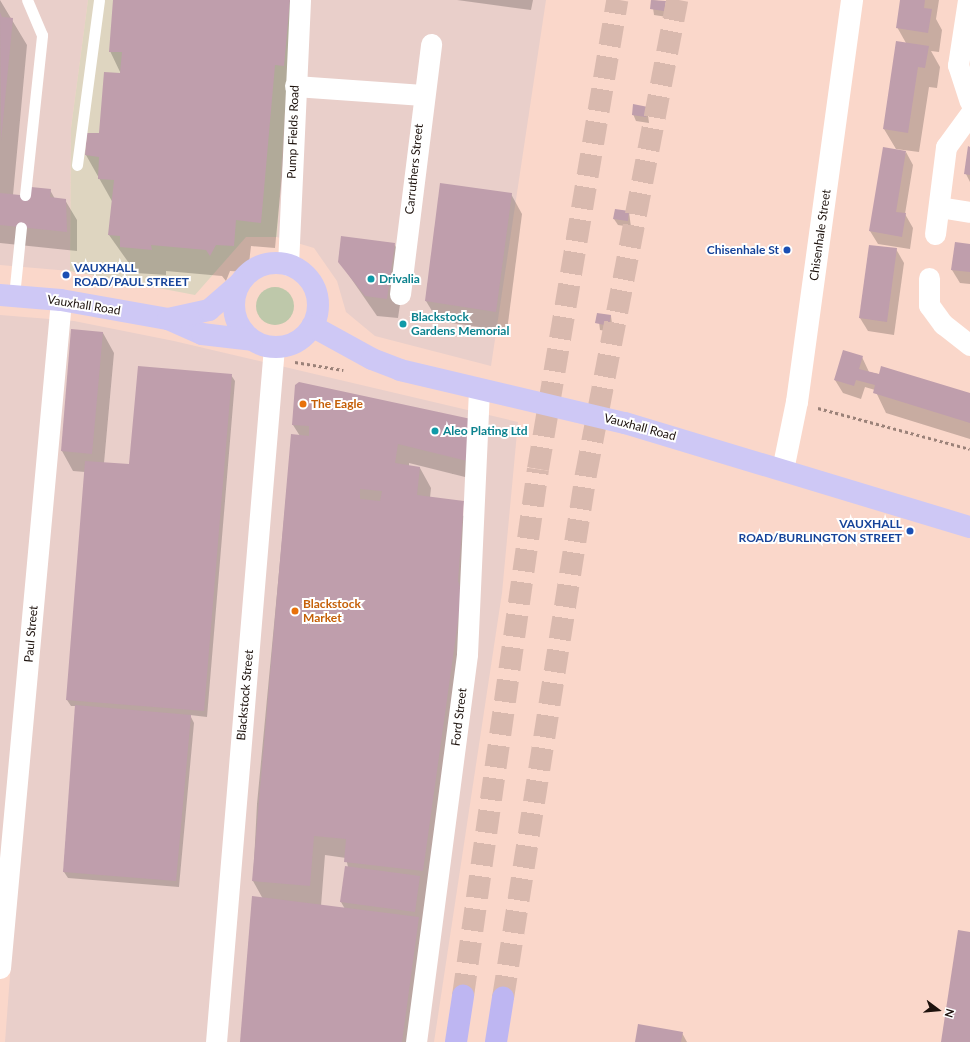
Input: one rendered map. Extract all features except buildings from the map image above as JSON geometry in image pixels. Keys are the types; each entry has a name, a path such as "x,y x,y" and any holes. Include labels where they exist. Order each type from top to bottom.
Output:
{"highway":[{"path":"456,1042 463,996"},
{"path":"496,1042 503,998 501,1042"}],"main road":[{"path":"288,265 307,277 314,287 317,307 312,326 297,341 274,348 252,340 242,330 234,308 240,284 260,266 288,265"},
{"name":"Vauxhall Road","path":"168,319 209,310 240,284"},
{"name":"Vauxhall Road","path":"7,296 61,300 168,319 202,334 252,340"},
{"name":"Vauxhall Road","path":"312,326 386,365 479,390 625,423 970,527"}],"street":[{"name":"Pump Fields Road","path":"288,265 300,0"},
{"name":"Chisenhale Street","path":"783,470 797,402 852,0"},
{"path":"968,0 958,65 970,101"},
{"name":"Carruthers Street","path":"400,294 423,95 431,44"},
{"path":"295,86 423,95"},
{"path":"935,234 946,147 970,114"},
{"path":"938,207 970,212"},
{"path":"929,278 929,304 943,324 970,345"},
{"name":"Paul Street","path":"0,968 61,300"},
{"name":"Blackstock Street","path":"216,1042 274,348"},
{"name":"Ford Street","path":"416,1042 467,654 479,390"}],"lane":[{"path":"24,195 42,35 27,0"},
{"path":"77,165 99,0"},
{"path":"7,296 21,227"}],"path":[{"path":"797,402 970,450"}],"shaded area":[{"path":"0,0 88,0 71,128 70,271 0,265"},
{"path":"88,0 292,0 277,237 246,237 195,295 70,271 71,128"},
{"path":"292,0 546,0 491,366 375,336 346,312 337,281 314,248 277,237"},
{"path":"0,315 74,321 174,341 518,422 502,593 434,1042 5,1042 12,949 0,948"}],"green space":[{"path":"275,287 288,293 294,306 288,319 275,325 262,319 256,306 262,293"}],"tunnel":[{"path":"463,996 538,469 617,0"},
{"path":"503,998 586,474 677,0"}],"place":[{"name":"Chisenhale St","path":"787,250"},
{"name":"VAUXHALL ROAD/PAUL STREET","path":"66,275"},
{"name":"Drivalia","path":"371,279"},
{"name":"Blackstock Gardens Memorial","path":"403,324"},
{"name":"The Eagle","path":"303,404"},
{"name":"Aleo Plating Ltd","path":"435,431"},
{"name":"VAUXHALL ROAD/BURLINGTON STREET","path":"910,531"},
{"name":"Blackstock Market","path":"295,611"}]}
